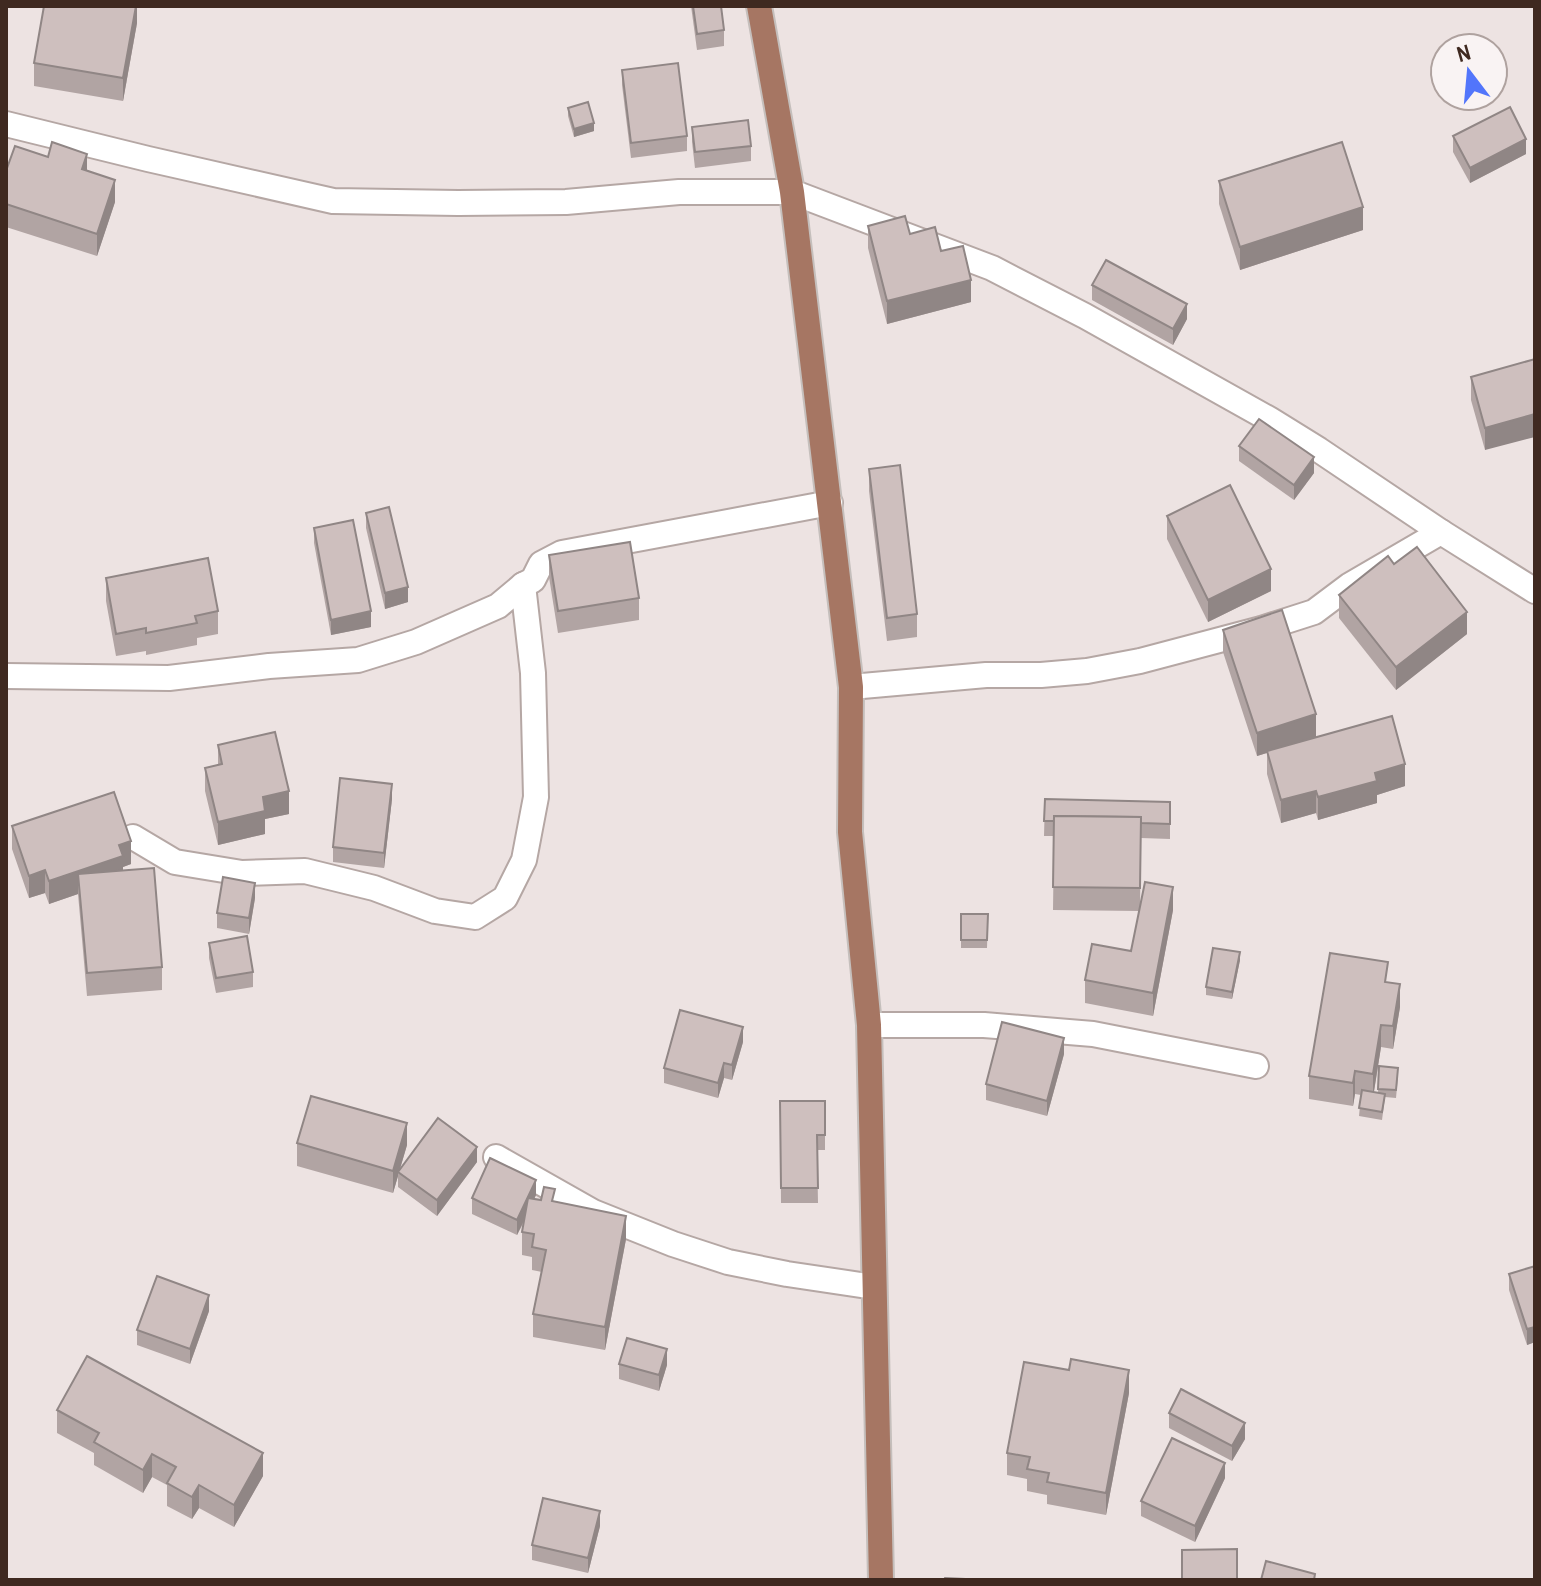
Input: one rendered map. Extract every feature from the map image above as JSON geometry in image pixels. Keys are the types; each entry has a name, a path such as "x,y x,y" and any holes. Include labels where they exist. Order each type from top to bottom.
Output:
{"main road":[{"path":"759,6 792,192 851,687 850,832 869,1025 881,1580"}],"street":[{"path":"6,124 333,201 566,202 679,192 792,192 992,268 1085,316 1269,419 1535,591"},
{"path":"6,676 169,678 269,666 358,660 416,642 498,606 533,580 541,564 562,553 830,503"},
{"path":"851,687 986,675 1087,671 1140,661 1314,612 1350,585 1441,532"},
{"path":"133,837 175,862 242,873 305,871 374,888 435,911 475,917 505,898 524,860 536,797 533,673 523,585"},
{"path":"869,1025 984,1025 1093,1034 1256,1066"},
{"path":"496,1157 593,1212 673,1244 728,1262 874,1287"}],"building":[{"path":"44,6 136,6 123,78 34,63"},
{"path":"693,6 721,6 724,30 697,34"},
{"path":"678,63 687,136 631,143 622,70"},
{"path":"588,102 594,123 574,129 568,108"},
{"path":"1509,108 1526,139 1470,168 1453,136 1500,112 1509,112"},
{"path":"748,120 751,146 695,152 692,127"},
{"path":"52,142 87,154 82,169 115,180 97,234 6,204 6,171 15,146 48,157"},
{"path":"1342,142 1363,207 1240,247 1219,181"},
{"path":"905,216 910,234 935,227 941,251 963,246 971,280 887,301 868,226"},
{"path":"1106,260 1187,304 1173,329 1092,285"},
{"path":"1535,359 1535,414 1485,428 1471,377"},
{"path":"1259,419 1314,457 1294,485 1239,446"},
{"path":"900,465 917,614 887,618 869,469"},
{"path":"1230,485 1271,569 1208,600 1167,516"},
{"path":"389,507 408,587 385,593 366,513"},
{"path":"353,520 371,611 331,620 314,528"},
{"path":"630,542 639,598 558,611 549,555"},
{"path":"1417,547 1467,612 1396,667 1339,595 1388,556 1394,564"},
{"path":"208,558 218,611 195,616 197,623 146,633 146,628 116,634 106,578"},
{"path":"1282,610 1316,714 1257,733 1223,630"},
{"path":"1392,716 1405,764 1375,773 1377,781 1318,797 1316,791 1281,800 1267,751"},
{"path":"275,732 289,791 263,797 265,811 218,822 205,768 222,764 218,745"},
{"path":"340,778 392,784 384,853 333,847"},
{"path":"114,792 131,841 119,845 123,856 49,881 45,870 29,876 12,826"},
{"path":"1045,799 1170,802 1170,824 1141,823 1141,817 1054,816 1054,821 1044,821"},
{"path":"1054,816 1141,817 1140,888 1053,887"},
{"path":"154,868 162,967 87,973 78,874"},
{"path":"223,877 255,883 249,918 217,913"},
{"path":"1145,882 1173,887 1153,993 1085,980 1092,944 1131,951"},
{"path":"961,914 988,914 987,940 961,940"},
{"path":"247,936 253,972 216,978 209,943"},
{"path":"1213,948 1240,952 1232,992 1206,987"},
{"path":"1330,953 1388,962 1385,982 1400,984 1393,1026 1381,1025 1373,1074 1355,1071 1353,1083 1309,1076"},
{"path":"680,1010 743,1027 732,1065 724,1063 718,1083 664,1068"},
{"path":"1002,1022 1064,1038 1047,1101 986,1084"},
{"path":"1379,1066 1398,1068 1396,1090 1378,1089"},
{"path":"1362,1090 1385,1094 1382,1112 1359,1108"},
{"path":"311,1096 407,1123 393,1171 297,1143"},
{"path":"780,1101 825,1101 825,1135 817,1135 818,1188 781,1188"},
{"path":"438,1118 477,1147 437,1200 398,1172"},
{"path":"490,1158 536,1180 517,1220 472,1198"},
{"path":"544,1187 555,1189 552,1201 626,1216 605,1327 533,1314 546,1250 532,1247 534,1234 522,1232 528,1198 541,1200"},
{"path":"1535,1266 1535,1327 1527,1329 1509,1274"},
{"path":"157,1276 209,1295 190,1349 137,1330"},
{"path":"627,1338 667,1349 659,1375 619,1364"},
{"path":"87,1356 263,1453 234,1505 199,1485 192,1497 167,1483 176,1467 152,1454 143,1470 94,1442 99,1433 57,1410"},
{"path":"1071,1359 1129,1370 1106,1493 1047,1482 1049,1473 1027,1469 1030,1457 1007,1453 1024,1362 1069,1370"},
{"path":"1181,1389 1245,1423 1232,1446 1169,1413"},
{"path":"1172,1438 1225,1463 1195,1526 1141,1501"},
{"path":"543,1498 600,1511 588,1558 532,1545"},
{"path":"1237,1549 1237,1580 1182,1580 1182,1550"},
{"path":"1266,1561 1315,1574 1314,1580 1261,1580"},
{"path":"945,1578 986,1580 944,1580"}]}
